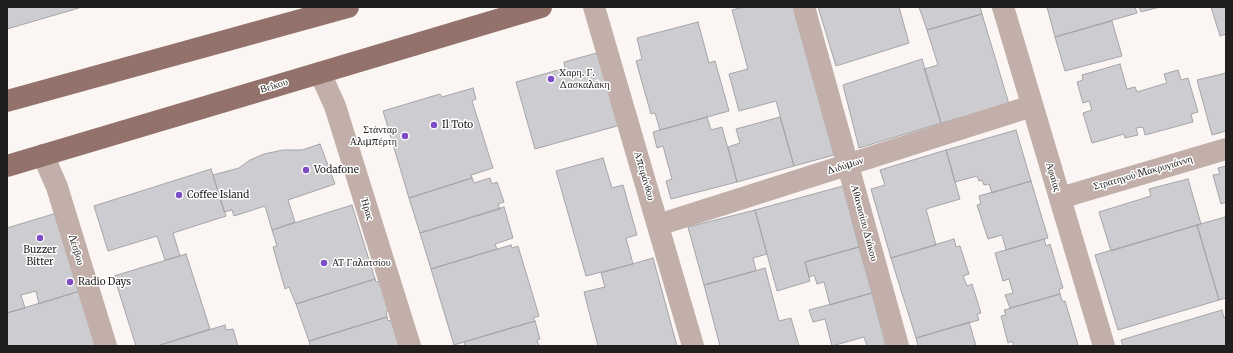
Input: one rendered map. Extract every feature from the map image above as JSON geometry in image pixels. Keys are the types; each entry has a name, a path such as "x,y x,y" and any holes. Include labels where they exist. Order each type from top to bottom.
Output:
{"main road":[{"path":"7,101 348,7"},
{"name":"Βεΐκου","path":"7,166 541,7"}],"street":[{"name":"Απειράνθου","path":"594,7 693,346"},
{"name":"Αθανασίου Διάκου","path":"804,7 898,346"},
{"name":"Αφαίας","path":"1003,7 1104,346"},
{"name":"Ήρας","path":"320,73 335,106 410,346"},
{"name":"Διδύμων","path":"658,225 1032,106"},
{"name":"Στρατηγού Μακρυγιάννη","path":"1060,198 1226,149"},
{"name":"Λέσβου","path":"43,155 57,187 106,346"}],"building":[{"path":"7,7 78,7 79,8 7,29"},
{"path":"744,7 793,7 834,155 794,166 776,101 739,111 729,74 748,69 732,10"},
{"path":"818,7 899,7 909,43 836,66"},
{"path":"919,7 980,7 982,14 927,30"},
{"path":"1047,7 1135,7 1137,13 1055,37"},
{"path":"1139,7 1160,7 1141,12"},
{"path":"1211,7 1226,7 1226,34 1220,36"},
{"path":"982,14 1009,104 941,123 924,69 938,65 927,30"},
{"path":"1112,21 1122,56 1065,71 1055,37"},
{"path":"698,22 709,63 715,61 729,111 660,130 655,113 651,114 636,61 642,59 637,38"},
{"path":"604,51 624,124 535,149 516,82 565,68 564,62"},
{"path":"922,59 941,123 859,148 843,85"},
{"path":"1120,64 1127,89 1135,87 1137,92 1167,83 1164,74 1178,70 1181,80 1188,78 1198,112 1191,114 1193,122 1145,135 1143,127 1136,128 1138,135 1125,138 1124,134 1092,143 1083,113 1092,110 1089,101 1083,103 1077,82 1083,80 1082,75"},
{"path":"1226,73 1226,131 1212,135 1197,80"},
{"path":"473,88 476,99 472,101 493,168 471,175 472,178 409,198 383,111 440,94 442,97"},
{"path":"707,117 711,130 722,127 737,182 671,199 666,181 672,179 663,146 657,148 653,132"},
{"path":"780,117 794,166 737,182 728,147 740,143 736,129"},
{"path":"1016,130 1031,181 992,193 989,184 984,185 982,180 979,181 977,176 955,182 946,150"},
{"path":"320,144 335,184 288,200 295,222 272,230 265,206 234,216 232,210 224,212 213,175 239,168 250,160 264,154 283,150 302,150"},
{"path":"946,150 960,199 926,209 936,245 891,258 871,189 885,185 880,170"},
{"path":"603,158 612,188 623,185 637,235 626,238 633,264 586,276 556,171"},
{"path":"1226,166 1226,202 1221,204 1213,175 1220,174 1218,168"},
{"path":"211,169 226,216 173,233 180,256 165,260 157,236 108,251 94,206"},
{"path":"472,178 474,183 490,178 492,184 497,182 504,202 498,204 500,209 420,233 409,198"},
{"path":"1188,179 1201,224 1111,251 1099,212 1151,196 1149,189"},
{"path":"1031,181 1048,238 1006,250 1002,235 988,239 977,205 981,204 979,196"},
{"path":"843,186 859,247 805,262 810,281 777,291 755,210"},
{"name":"ΑΤ Γαλατσίου","path":"352,205 375,279 296,304 289,287 285,289 273,247 277,246 272,230"},
{"path":"504,207 513,238 495,244 497,249 431,269 420,233"},
{"path":"755,210 767,254 753,258 756,271 704,285 688,227"},
{"path":"60,212 83,290 39,304 36,291 21,295 25,308 7,313 7,228"},
{"path":"1225,217 1226,298 1219,300 1197,225"},
{"path":"1197,225 1219,300 1118,330 1095,255"},
{"path":"954,239 956,247 960,246 969,274 963,276 967,286 972,284 981,313 977,314 979,320 916,338 891,258"},
{"path":"1044,239 1046,246 1050,244 1063,288 1059,289 1060,294 1010,308 1005,295 1013,293 1009,279 1003,281 995,253"},
{"path":"511,245 512,248 518,246 539,316 533,318 535,321 454,345 431,269"},
{"path":"859,247 872,293 830,305 824,282 817,284 814,275 809,277 805,262"},
{"path":"186,254 210,329 157,346 136,346 114,276"},
{"path":"653,258 677,346 598,346 584,292 605,287 601,273"},
{"path":"765,268 779,321 791,318 799,346 720,346 704,285"},
{"path":"375,279 376,282 380,281 390,310 386,312 387,317 309,341 296,304"},
{"path":"83,290 100,346 7,346 7,313"},
{"path":"872,293 886,346 867,346 864,337 832,346 825,319 813,322 809,310"},
{"path":"1060,294 1062,301 1065,301 1078,345 1014,346 1012,341 1008,343 1001,316 1006,315 1004,310"},
{"path":"1222,310 1224,318 1226,317 1226,346 1123,346 1121,340"},
{"path":"387,317 388,321 391,320 399,346 310,346 309,341"},
{"path":"535,321 540,339 537,340 539,346 465,346 464,342"},
{"path":"969,322 976,346 918,346 916,338"},
{"path":"225,325 226,330 233,329 238,346 157,346"}],"place":[{"name":"Χαρη. Γ. Δασκαλάκη","path":"551,79"},
{"name":"Il Toto","path":"434,125"},
{"name":"Στάνταρ Αλιμπέρτη","path":"405,136"},
{"name":"Vodafone","path":"306,170"},
{"name":"Coffee Island","path":"179,195"},
{"name":"Buzzer Bitter","path":"40,238"},
{"name":"ΑΤ Γαλατσίου","path":"324,263"},
{"name":"Radio Days","path":"70,282"}]}
